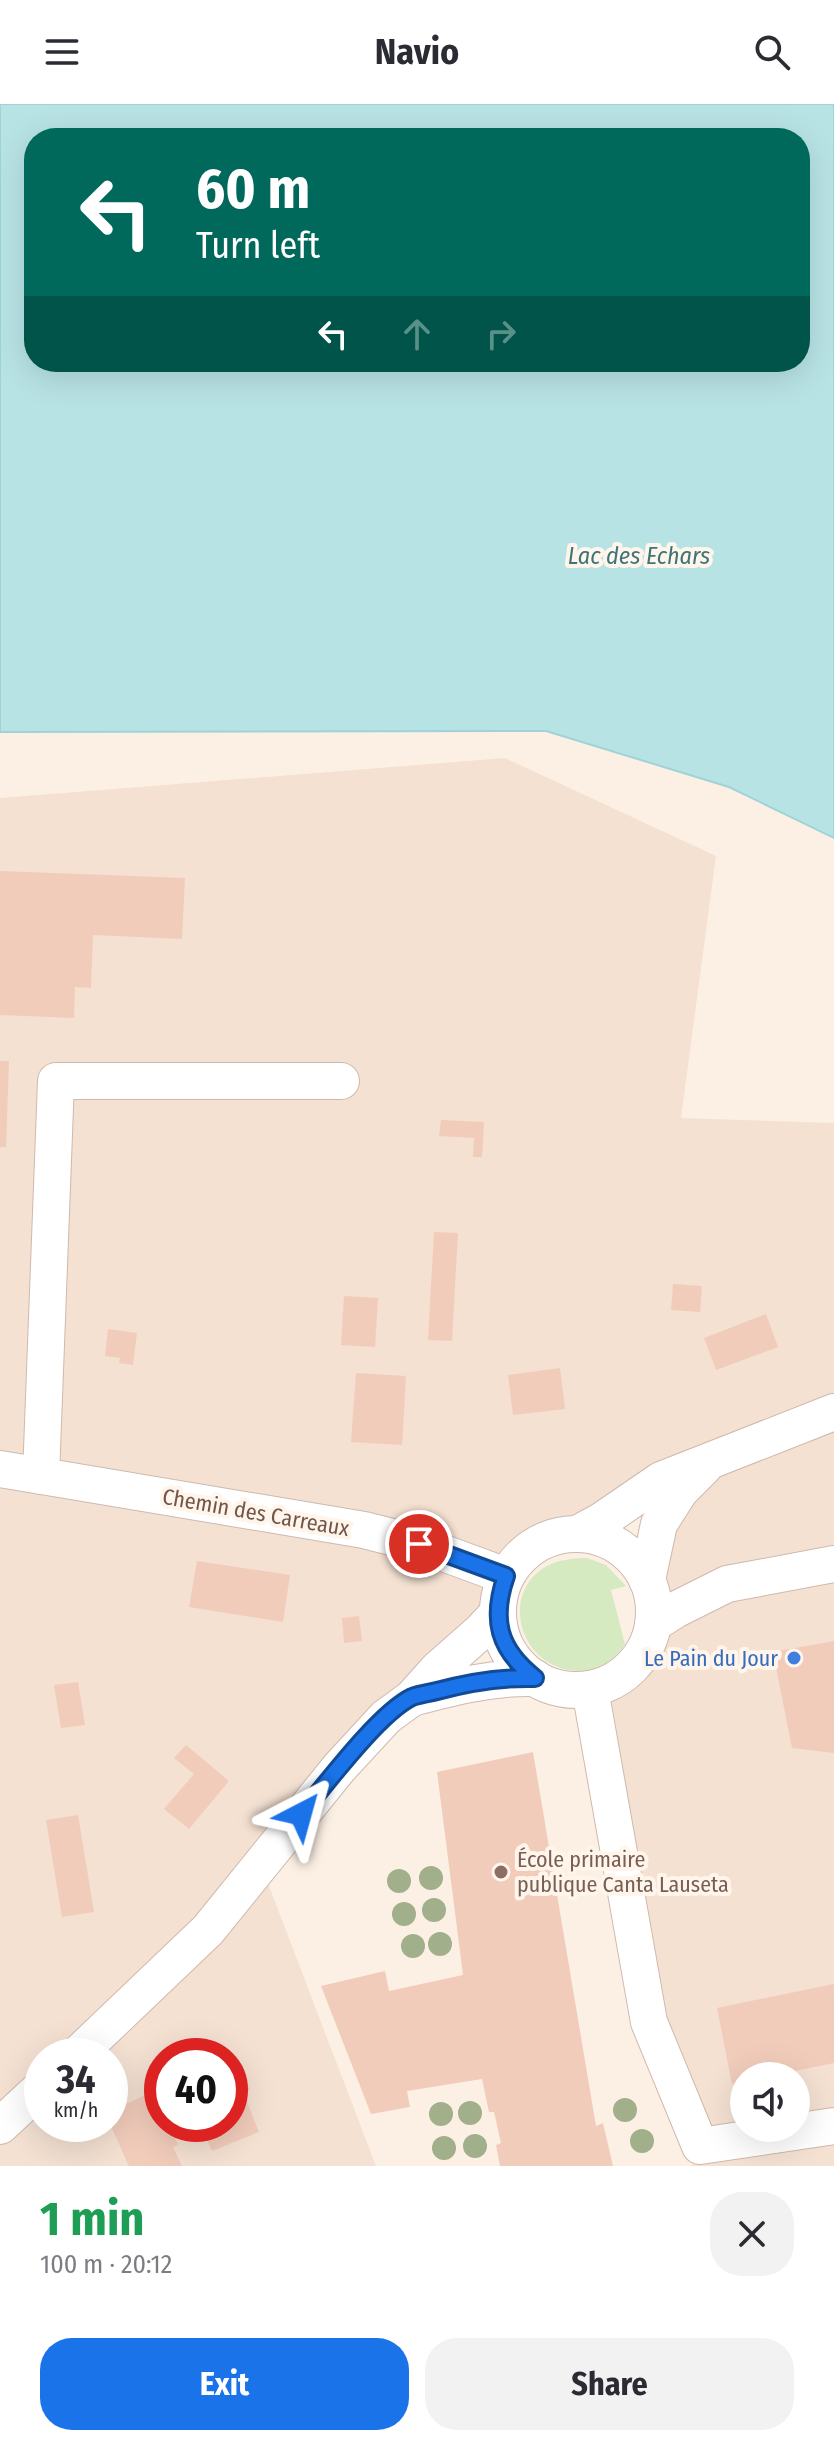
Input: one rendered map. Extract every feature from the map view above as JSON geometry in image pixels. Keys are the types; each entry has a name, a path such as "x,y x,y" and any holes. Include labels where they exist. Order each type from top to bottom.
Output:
{"street":[{"path":"41,1476 56,1081 341,1081"},
{"path":"577,1534 661,1480 834,1412"},
{"path":"647,1580 659,1524 680,1491 708,1463"},
{"name":"Chemin des Carreaux","path":"0,1469 364,1530 419,1544 506,1576"},
{"path":"577,1534 611,1542 638,1565 647,1580 653,1602 653,1624 647,1643 624,1673 590,1689 571,1690 535,1678 520,1666 508,1651 500,1633 497,1614 506,1576 519,1558 555,1536 577,1534"},
{"path":"653,1624 727,1584 834,1564"},
{"path":"95,2038 208,1930 339,1768 386,1717 412,1698 497,1614"},
{"path":"412,1698 475,1682 535,1678"},
{"path":"590,1689 649,2022 700,2146 834,2126"},
{"path":"0,2126 24,2104"}],"shaded area":[{"path":"505,758 716,856 681,1118 834,1123 834,1397 551,1524 318,1791 261,1865 376,2166 0,2166 0,798"},
{"path":"834,1432 834,2166 692,2166 586,1694 640,1667 664,1628 657,1575 671,1520 703,1479"}],"green space":[{"path":"587,1558 606,1565 626,1586 611,1590 625,1644 605,1663 579,1671 558,1667 541,1657 529,1643 522,1626 520,1609 524,1591 534,1576 556,1562"}],"water":[{"name":"Lac des Echars","path":"0,104 834,104 834,838 729,787 546,731 0,732"}],"building":[{"path":"0,871 185,878 182,939 93,935 91,988 75,987 74,1018 0,1015"},
{"path":"0,1061 9,1061 6,1147 0,1147"},
{"path":"441,1120 484,1122 482,1157 473,1157 474,1138 439,1136"},
{"path":"434,1232 458,1233 452,1341 428,1340"},
{"path":"673,1284 702,1286 700,1312 671,1310"},
{"path":"344,1296 378,1298 375,1347 341,1345"},
{"path":"766,1314 778,1347 716,1370 704,1338"},
{"path":"108,1329 137,1333 133,1365 119,1363 120,1358 105,1356"},
{"path":"560,1368 565,1409 513,1415 508,1375"},
{"path":"356,1373 406,1376 402,1445 351,1442"},
{"path":"197,1561 290,1575 283,1622 189,1607"},
{"path":"359,1616 362,1641 344,1643 342,1618"},
{"path":"834,1641 834,1753 792,1748 773,1652"},
{"path":"78,1682 85,1725 61,1728 54,1685"},
{"path":"186,1745 229,1781 189,1829 164,1809 194,1774 174,1758"},
{"name":"École primaire publique Canta Lauseta","path":"533,1752 596,2126 603,2123 613,2166 500,2166 496,2145 501,2143 494,2112 489,2112 482,2079 407,2091 410,2107 371,2114 321,1986 385,1971 389,1991 463,1975 437,1772"},
{"path":"78,1815 94,1912 62,1917 46,1820"},
{"path":"834,1984 834,2063 810,2068 810,2062 730,2062 730,2074 717,2008"},
{"path":"144,2096 144,2142 177,2142 178,2145 173,2147 182,2166 129,2166 118,2142 128,2142 128,2103"},
{"path":"248,2104 259,2132 248,2136"},
{"path":"208,2142 234,2142 212,2151"}],"place":[{"name":"Le Pain du Jour","path":"794,1658"},
{"name":"École primaire publique Canta Lauseta","path":"501,1872"}],"route":[{"path":"301,1814 386,1717 412,1698 475,1682 535,1678 508,1651 500,1633 497,1614 506,1576 419,1544"}]}
